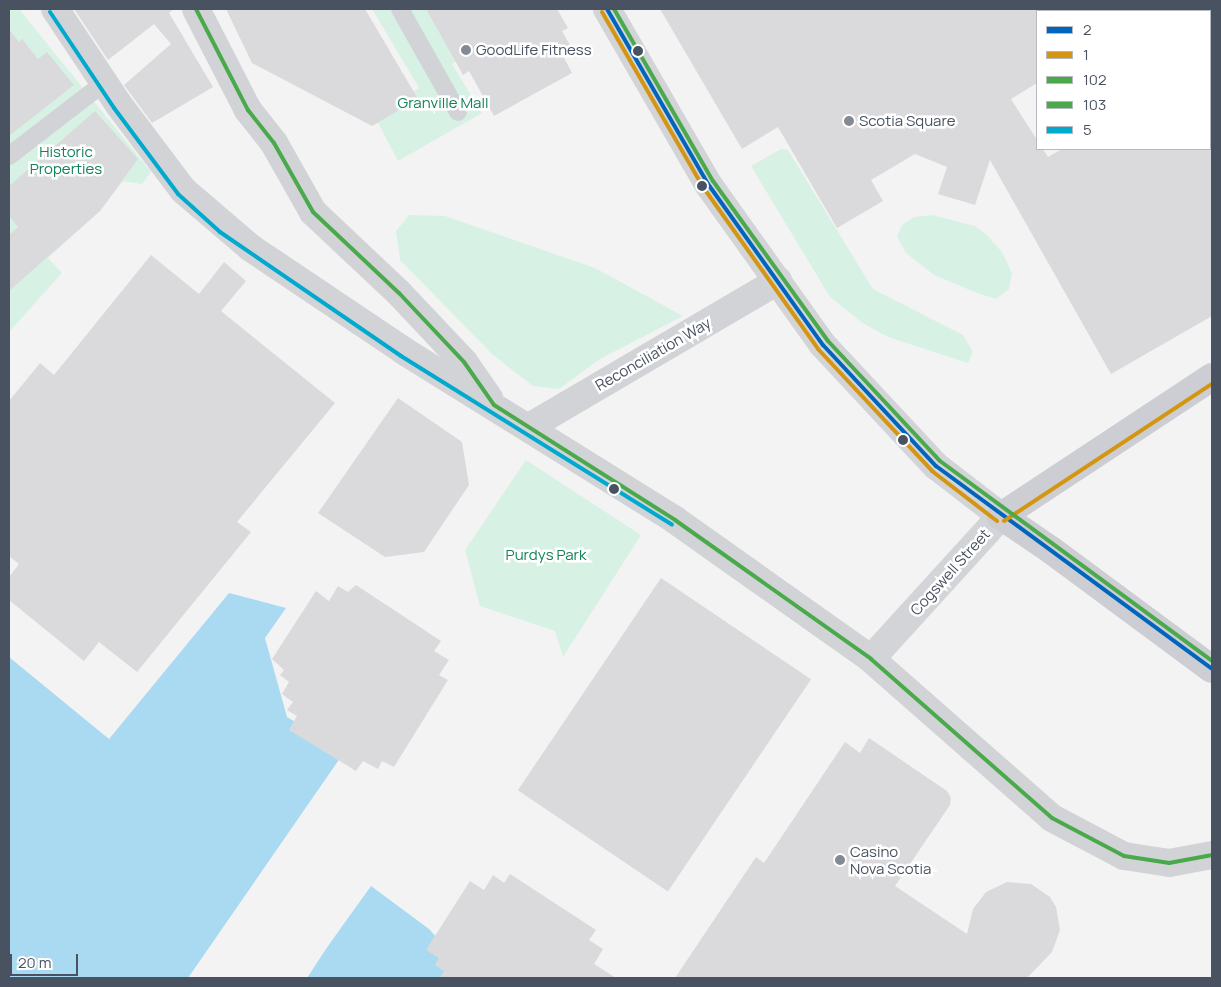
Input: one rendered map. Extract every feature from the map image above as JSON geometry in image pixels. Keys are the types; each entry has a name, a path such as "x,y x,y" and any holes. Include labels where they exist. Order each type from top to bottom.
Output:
{"main road":[{"path":"607,9 708,184 823,345 936,466 1001,516 1169,634 1212,668"},
{"name":"Cogswell Street","path":"871,659 1001,516 1212,377"}],"street":[{"path":"55,9 183,190 224,227 332,304 675,520 871,659 1052,818 1077,833 1124,856 1145,861 1169,863 1212,855"},
{"path":"196,9 248,110 274,143 314,212 399,293 464,362 494,405"},
{"path":"400,9 458,112"},
{"path":"9,156 105,82"},
{"name":"Reconciliation Way","path":"528,427 778,282"}],"green space":[{"name":"Historic Properties","path":"9,9 19,9 151,172 142,184 123,181 100,211 48,258 62,273 9,332"},
{"name":"Granville Mall","path":"372,9 434,9 462,57 452,64 482,113 398,161 374,115 419,88"},
{"path":"781,149 788,150 873,289 963,335 973,352 968,363 888,337 864,324 830,297 751,166"},
{"path":"409,215 445,216 595,268 683,316 600,359 559,389 533,386 493,355 400,260 396,231"},
{"path":"932,215 975,226 988,236 1002,252 1012,273 1009,289 996,299 977,293 934,275 906,253 897,237 902,225 914,217"},
{"name":"Purdys Park","path":"526,460 641,535 563,657 555,631 480,606 465,550"}],"water":[{"path":"229,593 286,608 265,638 287,717 345,751 188,978 9,978 9,657 109,739"},
{"path":"371,886 429,929 474,978 305,978"}],"pier":[{"path":"354,906 307,978 302,978 302,977"}],"building":[{"path":"74,9 174,9 169,13 213,87 152,123 124,85 171,44 154,24 108,60"},
{"path":"226,9 365,9 418,99 372,126 252,63"},
{"path":"426,9 557,9 568,28 562,31 570,45 560,50 572,73 494,116 469,71 463,75"},
{"path":"660,9 1037,9 1036,84 1011,99 1036,138 1036,150 1044,150 1048,157 1060,150 1212,149 1212,316 1111,374 990,160 975,205 938,194 947,167 915,154 871,180 883,201 837,228 778,127 742,149"},
{"path":"9,29 19,42 22,39 38,59 47,52 74,85 9,136"},
{"path":"95,111 138,159 100,211 9,291 9,235 18,227 9,216 9,186"},
{"path":"151,255 199,294 224,262 246,281 221,311 335,403 237,522 251,532 137,672 99,642 84,661 9,600 9,577 19,564 9,556 9,401 40,363 54,375"},
{"path":"398,398 462,442 469,485 424,552 385,557 318,513"},
{"path":"661,578 811,679 668,891 518,790"},
{"path":"356,585 441,641 434,651 449,660 439,675 448,680 394,767 382,761 378,769 363,761 356,771 289,730 297,716 287,710 293,702 282,694 289,682 280,675 284,670 272,659 316,591 329,601 338,586 348,592"},
{"name":"Casino Nova Scotia","path":"869,738 947,791 951,798 950,805 895,886 967,934 973,909 986,892 1007,882 1031,884 1050,897 1056,907 1060,930 1052,952 1027,978 675,978 756,857 764,863 845,742 860,753"},
{"path":"510,874 596,930 589,940 603,949 594,964 616,978 440,978 444,971 435,965 439,958 426,950 470,881 484,890 493,875 504,883"}],"transit line":[{"name":"102","path":"196,9 248,110 274,143 313,212 399,293 464,362 494,405 675,520 871,659 1052,818 1124,856 1169,863 1212,855"},
{"name":"2","path":"607,9 708,184 823,345 936,466 1212,669"},
{"name":"103","path":"614,9 713,181 828,341 940,461 1212,661"},
{"name":"5","path":"50,12 114,108 178,194 220,232 401,356 672,525"},
{"name":"1","path":"602,12 703,187 818,349 932,471 997,521"},
{"name":"1","path":"1004,521 1212,384"}],"place":[{"name":"GoodLife Fitness","path":"466,50"},
{"name":"Scotia Square","path":"849,121"},
{"name":"Casino Nova Scotia","path":"840,860"}]}
